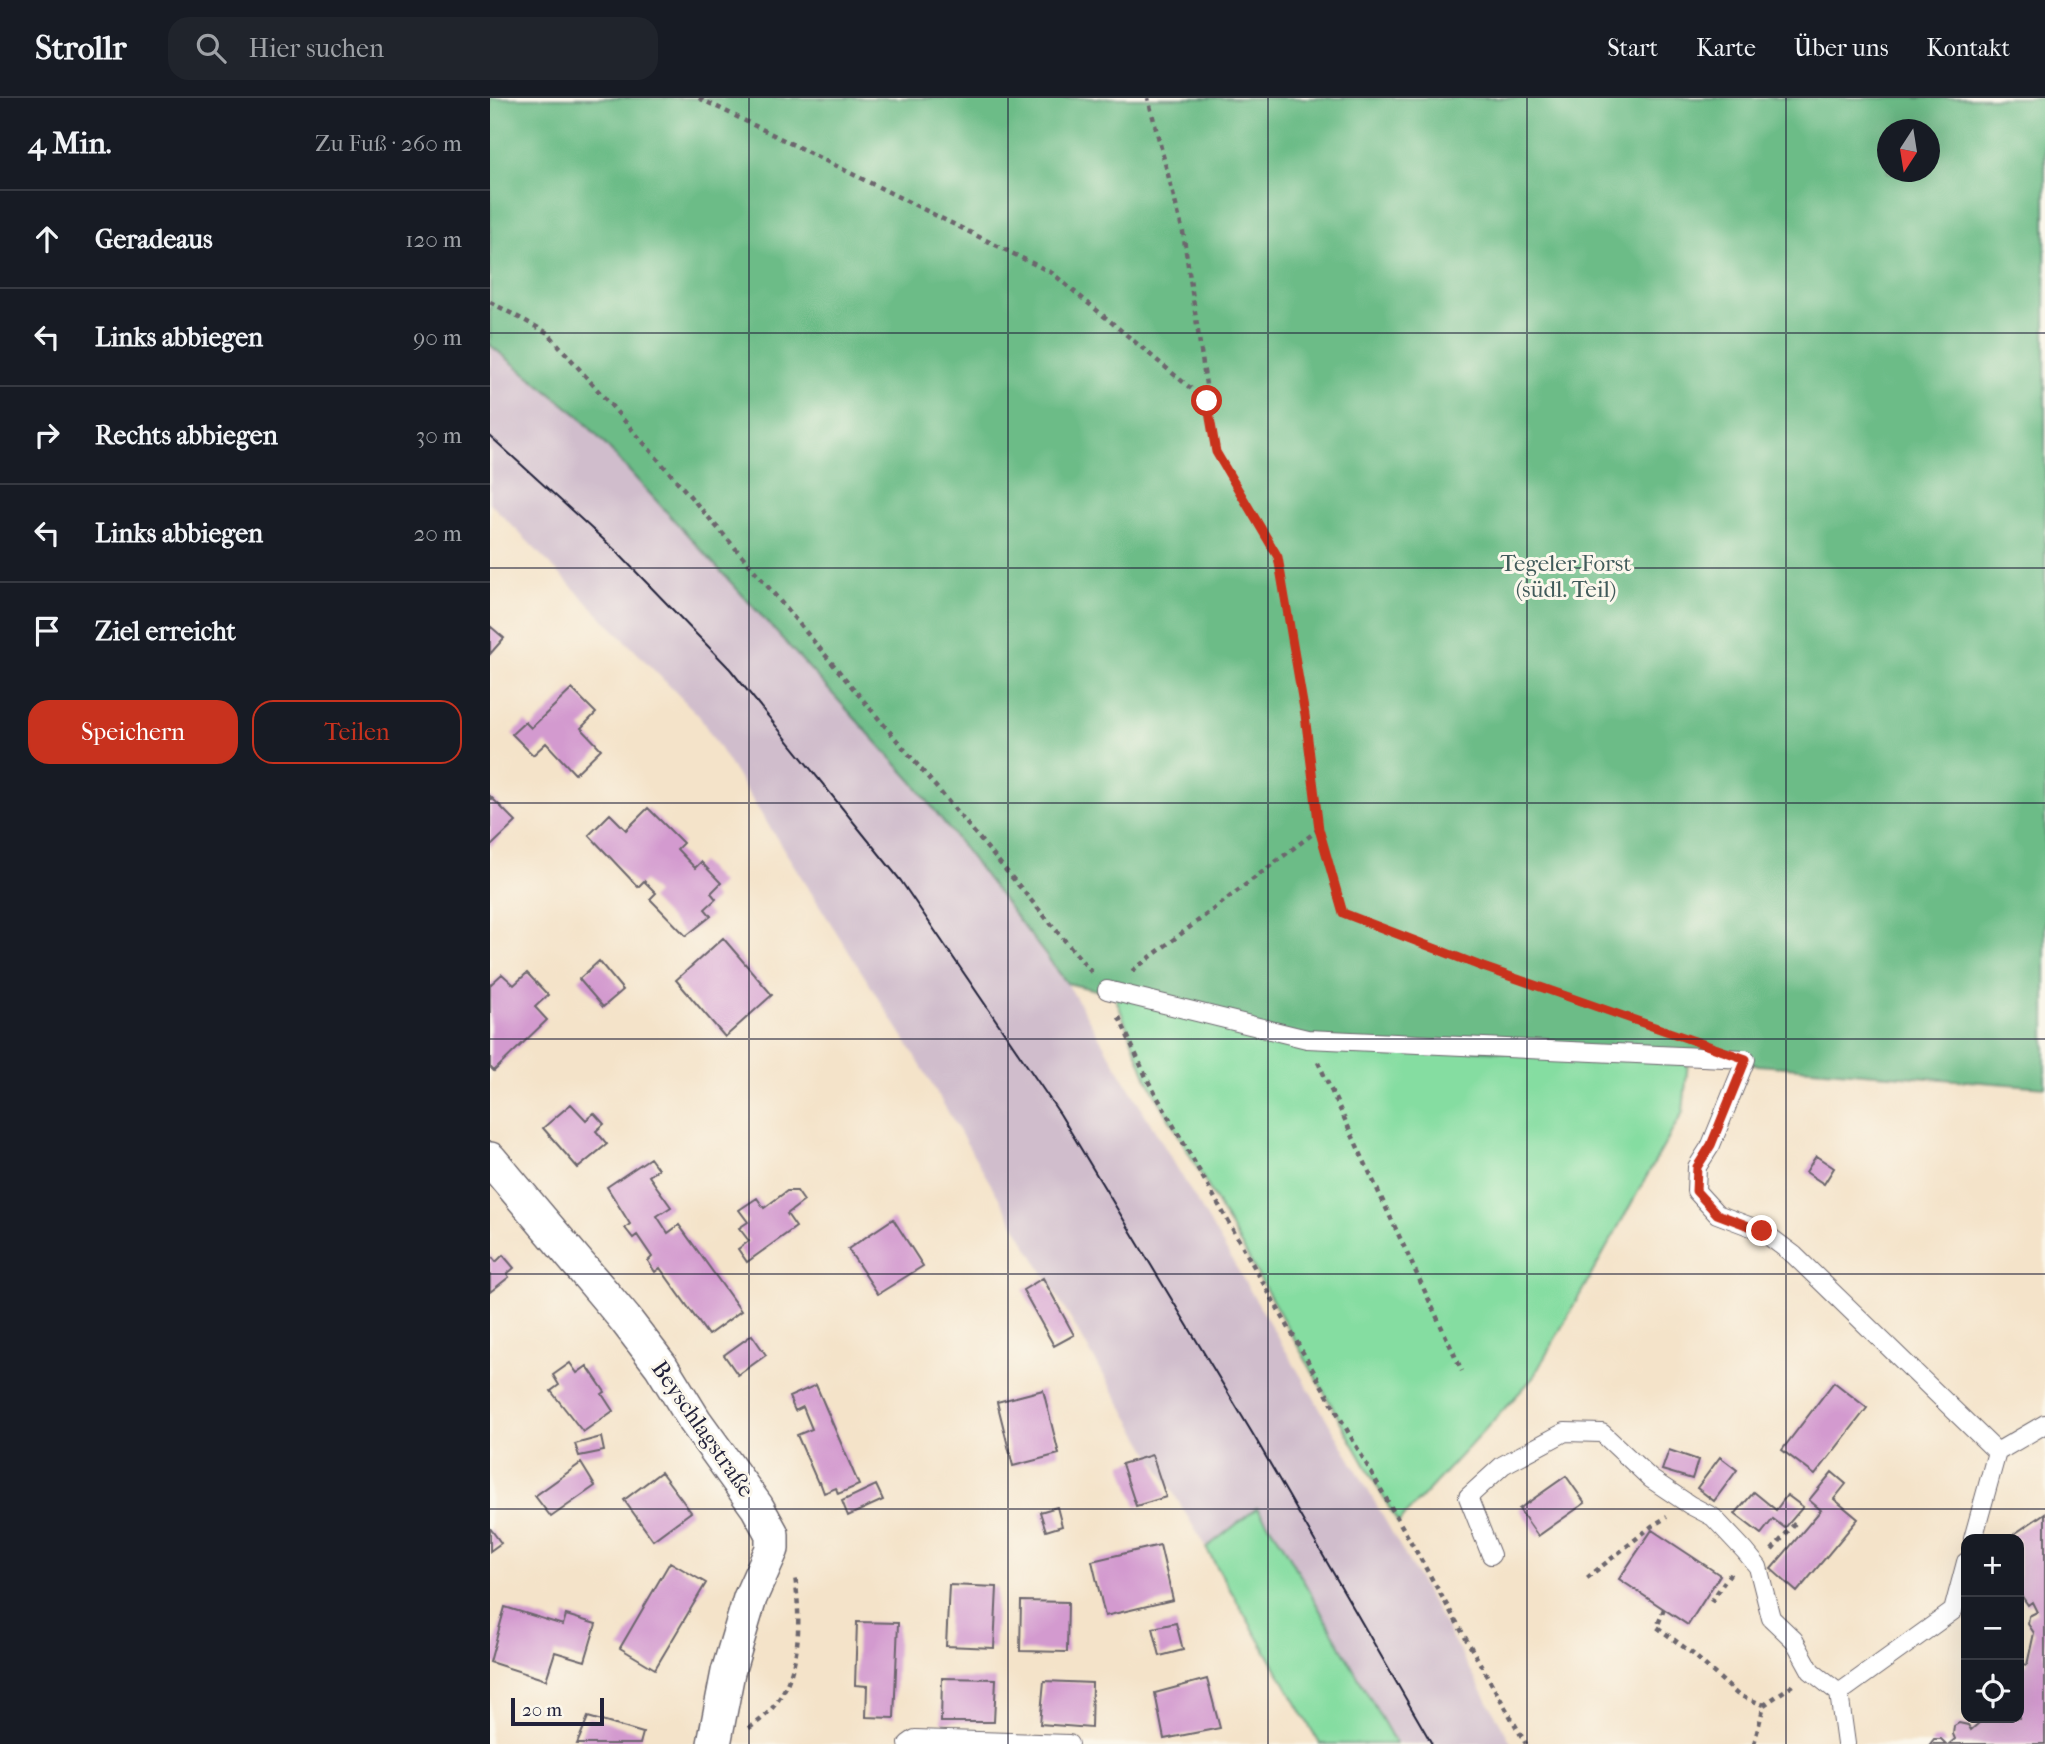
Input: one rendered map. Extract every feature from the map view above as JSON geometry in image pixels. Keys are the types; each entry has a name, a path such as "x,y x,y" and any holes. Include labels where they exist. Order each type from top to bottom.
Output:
{"street":[{"name":"Beyschlagstraße","path":"490,1159 625,1319 661,1366 695,1421 757,1507 772,1534 772,1549"},
{"path":"714,1744 729,1672 750,1598 772,1549"}],"lane":[{"path":"1107,990 1307,1039 1746,1059 1711,1145 1697,1167 1696,1191 1717,1214 1762,1231 1794,1255 1997,1452"},
{"path":"1974,1534 1997,1452 2045,1424"},
{"path":"1491,1555 1468,1497 1503,1465 1565,1432 1602,1433 1651,1479 1713,1517 1758,1567 1771,1618 1794,1640 1811,1671 1839,1693 1846,1744"},
{"path":"1839,1693 1953,1611 1961,1581"},
{"path":"908,1744 915,1739 1069,1744"}],"path":[{"path":"699,98 1052,273 1207,401"},
{"path":"1148,98 1183,232 1216,452 1278,557 1305,715 1319,829 1343,913 1483,967 1671,1032"},
{"path":"490,302 548,333 743,556 1107,990 1147,1079 1526,1744"},
{"path":"1107,990 1319,829"},
{"path":"1307,1039 1462,1371"},
{"path":"1587,1578 1652,1526 1690,1505"},
{"path":"1758,1567 1797,1521"},
{"path":"744,1731 766,1717 786,1688 798,1646 799,1607 795,1573 772,1549"},
{"path":"1711,1602 1745,1551"},
{"path":"1664,1609 1657,1627 1693,1654 1738,1695 1764,1705"},
{"path":"1754,1744 1764,1705 1811,1671"}],"shaded area":[{"path":"490,345 579,416 912,781 1067,983 1352,1462 1512,1744 1322,1744 912,1051 699,716 490,503"}],"green space":[{"name":"Tegeler Forst (südl. Teil)","path":"490,98 2045,98 2045,1087 1732,1063 1309,1042 1067,983 912,781 579,416 490,345"},
{"path":"1115,996 1688,1061 1683,1112 1533,1378 1398,1523 1147,1079"},
{"path":"1257,1508 1282,1543 1396,1744 1320,1744 1206,1548"}],"building":[{"path":"490,626 504,638 490,654"},
{"path":"572,689 596,713 581,728 601,749 575,774 546,743 533,755 512,734 525,722 531,728"},
{"path":"490,796 516,822 490,847"},
{"path":"648,808 683,843 677,849 695,868 701,862 721,883 711,893 716,899 705,909 711,916 686,936 650,899 656,893 644,881 638,887 589,835 610,814 626,830"},
{"path":"723,938 772,995 725,1037 676,980"},
{"path":"599,961 623,990 603,1007 579,979"},
{"path":"527,973 548,995 535,1007 547,1020 494,1071 490,1067 490,985 502,974 514,985"},
{"path":"571,1104 586,1120 594,1113 604,1124 596,1131 607,1144 578,1168 543,1128"},
{"path":"1816,1156 1834,1168 1824,1184 1806,1172"},
{"path":"650,1158 658,1169 649,1176 671,1207 657,1216 668,1233 679,1225 741,1311 708,1335 660,1268 655,1272 648,1261 652,1257 637,1235 633,1238 625,1228 630,1224 607,1187"},
{"path":"787,1191 797,1191 804,1201 787,1214 796,1227 747,1262 738,1249 749,1241 739,1228 748,1222 739,1210 757,1198 764,1208"},
{"path":"893,1219 923,1266 878,1294 848,1249"},
{"path":"490,1254 496,1262 503,1255 514,1268 507,1274 509,1277 490,1292"},
{"path":"1043,1278 1074,1335 1054,1346 1023,1290"},
{"path":"752,1335 766,1355 738,1375 724,1355"},
{"path":"570,1363 577,1373 587,1366 605,1392 602,1394 613,1411 583,1432 551,1391 559,1385 553,1375"},
{"path":"1834,1382 1867,1408 1815,1475 1782,1450"},
{"path":"816,1385 859,1485 838,1494 836,1488 824,1493 820,1482 818,1483 797,1435 812,1429 803,1407 795,1411 789,1397"},
{"path":"1043,1390 1059,1454 1013,1466 997,1402"},
{"path":"601,1437 604,1451 579,1456 575,1444"},
{"path":"1669,1450 1698,1460 1692,1479 1662,1470"},
{"path":"1152,1455 1166,1497 1136,1506 1122,1464"},
{"path":"1720,1457 1737,1470 1714,1501 1697,1488"},
{"path":"581,1463 595,1486 551,1517 535,1496"},
{"path":"661,1472 691,1512 653,1540 624,1500"},
{"path":"1832,1472 1846,1484 1834,1499 1858,1519 1797,1592 1771,1569 1821,1510 1809,1500"},
{"path":"1566,1476 1585,1503 1538,1536 1519,1509"},
{"path":"876,1485 883,1500 848,1516 842,1501"},
{"path":"1754,1492 1776,1510 1787,1495 1803,1507 1785,1528 1773,1519 1761,1534 1735,1514"},
{"path":"1057,1507 1062,1526 1046,1531 1040,1512"},
{"path":"2045,1513 2045,1744 1949,1744 1955,1739 1954,1726 1959,1723 1968,1725 1971,1730 1979,1723 2024,1723 2024,1664 2027,1665 2034,1633 2028,1624 2029,1616 2037,1612 2032,1602 2028,1605 2024,1599 2024,1534 2014,1534"},
{"path":"490,1528 501,1543 490,1551"},
{"path":"1652,1530 1720,1575 1688,1625 1619,1579"},
{"path":"1160,1545 1173,1600 1105,1616 1092,1561"},
{"path":"670,1562 706,1583 655,1669 620,1648"},
{"path":"949,1585 997,1587 994,1648 946,1646"},
{"path":"1021,1601 1068,1602 1067,1652 1020,1651"},
{"path":"505,1607 563,1625 566,1615 596,1624 585,1661 555,1652 546,1680 490,1662"},
{"path":"857,1622 898,1623 894,1718 866,1717 867,1686 855,1685"},
{"path":"1176,1623 1183,1650 1160,1656 1153,1628"},
{"path":"942,1678 996,1679 994,1722 941,1722"},
{"path":"1207,1679 1220,1728 1164,1739 1155,1693"},
{"path":"1044,1681 1092,1683 1091,1728 1040,1724"},
{"path":"588,1717 643,1733 640,1744 577,1744"},
{"path":"1934,1739 1941,1739 1946,1744 1930,1744"}],"tram line":[{"path":"490,436 615,550 730,669 901,881 1060,1114 1254,1436 1432,1744"}],"route":[{"path":"1207,401 1216,452 1278,557 1305,715 1319,829 1343,913 1483,967 1746,1059 1711,1145 1697,1167 1696,1191 1717,1214 1762,1231"}]}
